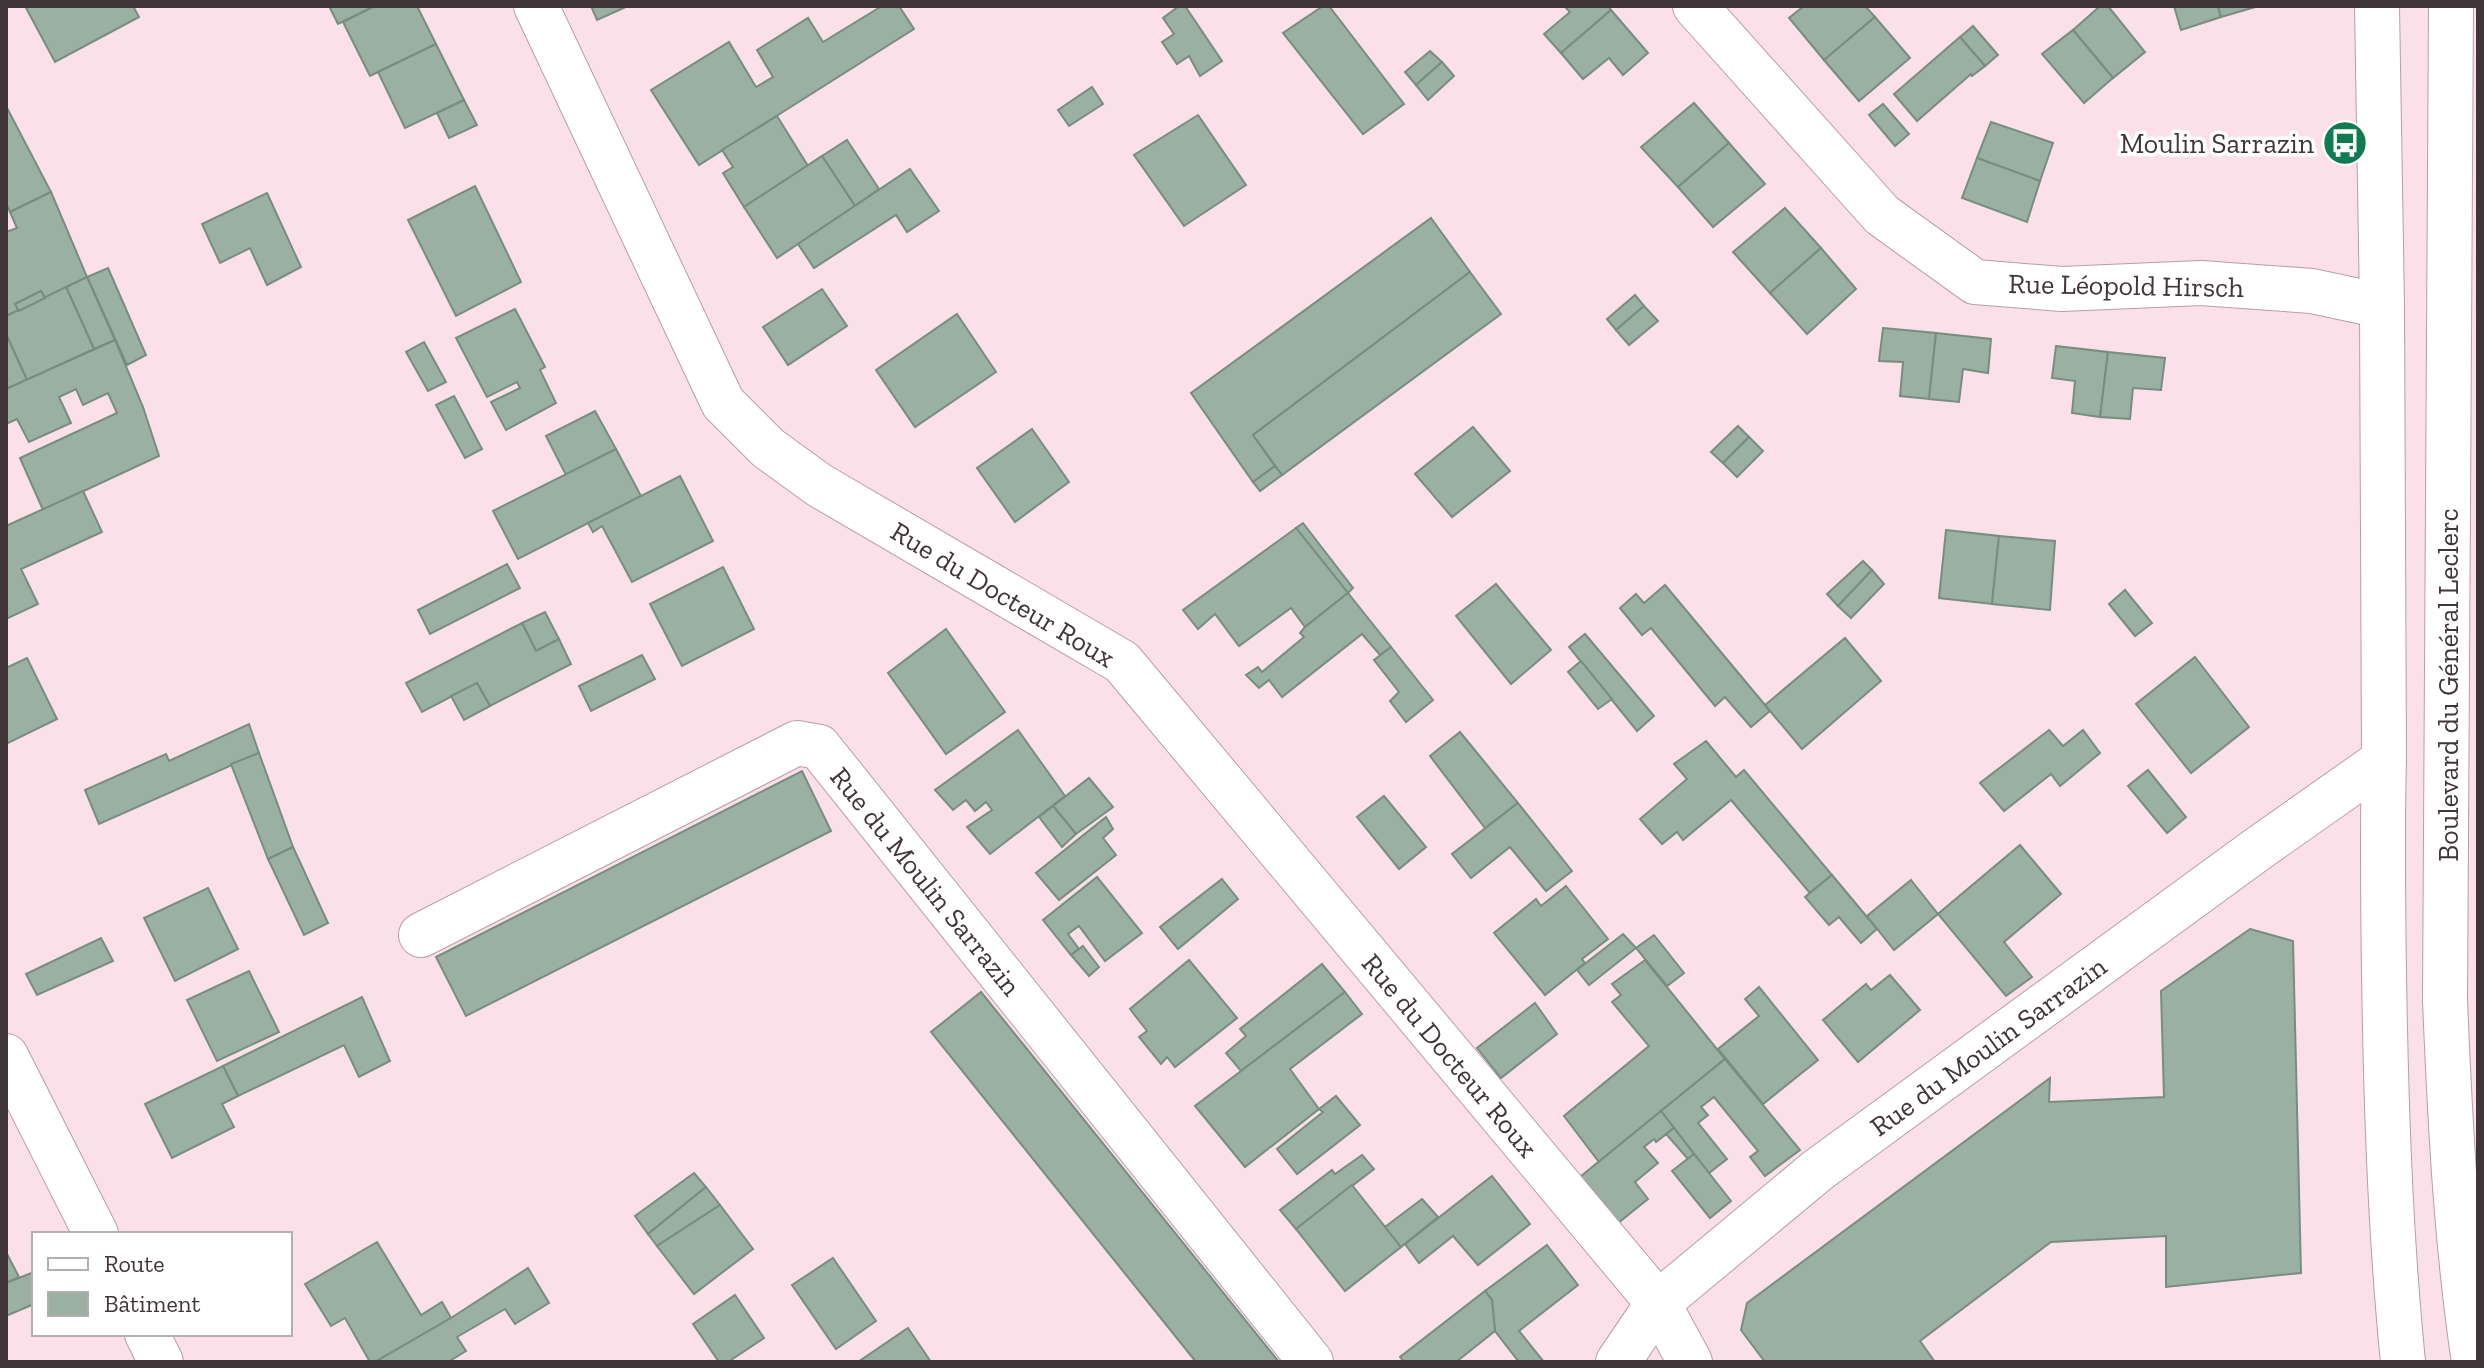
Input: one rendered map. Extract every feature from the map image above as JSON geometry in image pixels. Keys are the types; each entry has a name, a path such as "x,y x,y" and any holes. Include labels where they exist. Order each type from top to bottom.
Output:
{"street":[{"name":"Rue du Docteur Roux","path":"536,6 723,403 768,448 819,485 1122,662 1658,1303 1690,1362"},
{"name":"Rue Léopold Hirsch","path":"1695,6 1882,215 1975,282 2062,289 2201,283 2312,291 2382,306"},
{"path":"2377,6 2382,306 2382,818 2386,1104 2393,1258 2403,1362"},
{"name":"Boulevard du Général Leclerc","path":"2451,6 2464,51 2464,642 2462,823 2445,1000 2452,1165 2459,1251 2474,1362"},
{"name":"Rue du Moulin Sarrazin","path":"421,935 797,743 819,747 1311,1362"},
{"name":"Rue du Moulin Sarrazin","path":"1618,1362 1658,1303 1818,1170 2384,760"},
{"path":"6,1056 95,1232"},
{"path":"148,1336 161,1362"}],"building":[{"path":"25,6 133,6 139,17 55,62"},
{"path":"329,6 375,6 338,24"},
{"path":"375,6 417,6 436,44 370,76 343,22"},
{"path":"591,6 628,6 597,20"},
{"path":"882,6 899,6 914,29 699,165 651,90 729,42 756,87 773,77 757,50 808,18 823,42"},
{"path":"1179,6 1185,6 1222,61 1200,76 1189,56 1177,64 1162,42 1174,34 1163,18"},
{"path":"1323,6 1329,6 1404,104 1363,134 1283,33"},
{"path":"1564,6 1608,6 1611,10 1561,53 1544,34 1570,12"},
{"path":"1804,6 1865,6 1875,17 1824,60 1789,18"},
{"path":"2100,6 2108,6 2145,52 2113,78 2073,30"},
{"path":"2174,6 2218,6 2221,17 2181,30"},
{"path":"2218,6 2259,6 2221,17"},
{"path":"1611,10 1648,53 1623,75 1609,58 1583,79 1561,53"},
{"path":"1875,17 1910,58 1859,101 1824,60"},
{"path":"1973,26 1998,55 1985,66 1960,37"},
{"path":"2073,30 2113,78 2084,103 2042,54"},
{"path":"1960,37 1985,66 1971,74 1917,121 1894,94"},
{"path":"436,44 464,100 405,128 378,72"},
{"path":"1430,51 1442,62 1416,85 1405,72"},
{"path":"1442,62 1454,76 1428,100 1416,85"},
{"path":"1092,87 1103,104 1069,126 1058,110"},
{"path":"464,100 477,125 449,138 437,113"},
{"path":"1694,103 1729,143 1678,187 1641,147"},
{"path":"1883,104 1909,134 1895,146 1869,115"},
{"path":"6,106 51,192 10,212 6,203"},
{"path":"1198,115 1246,185 1184,226 1134,155"},
{"path":"777,116 808,166 744,207 723,173 733,167 722,150"},
{"path":"1991,122 2053,143 2040,181 1977,158"},
{"path":"847,140 879,189 855,206 822,156"},
{"path":"1729,143 1765,184 1713,227 1678,187"},
{"path":"822,156 855,206 777,258 744,207"},
{"path":"1977,158 2040,181 2027,222 1962,198"},
{"path":"910,169 939,211 907,232 896,215 814,268 798,244"},
{"path":"475,186 521,282 456,316 408,220"},
{"path":"51,192 87,277 45,298 41,291 15,304 19,311 6,316 6,232 17,228 10,212"},
{"path":"267,193 301,267 267,285 250,248 220,263 202,224"},
{"path":"1785,208 1821,248 1770,293 1733,252"},
{"path":"1431,218 1470,272 1253,435 1275,466 1253,482 1191,393"},
{"path":"1821,248 1856,289 1807,334 1770,293"},
{"path":"108,268 146,355 127,365 87,277"},
{"path":"1470,272 1501,314 1282,475 1253,435"},
{"path":"87,277 115,340 94,349 66,287"},
{"path":"66,287 94,349 27,380 6,334 6,316"},
{"path":"822,289 847,326 788,365 763,327"},
{"path":"41,291 45,298 19,311 15,304"},
{"path":"1635,295 1644,306 1616,330 1607,319"},
{"path":"1644,306 1658,321 1629,345 1616,330"},
{"path":"515,309 545,367 540,370 556,403 506,430 491,402 520,388 517,382 487,397 456,338"},
{"path":"957,314 996,372 915,427 876,370"},
{"path":"1883,328 1936,333 1929,399 1900,396 1903,362 1879,361"},
{"path":"1936,333 1991,339 1988,373 1963,369 1959,402 1929,399"},
{"path":"6,334 27,380 6,389"},
{"path":"115,340 143,407 159,456 43,510 20,458 117,413 108,393 83,405 76,389 59,397 71,423 29,442 17,419 6,424 6,389"},
{"path":"424,342 446,382 428,391 406,352"},
{"path":"2056,346 2108,352 2100,417 2072,413 2075,381 2052,378"},
{"path":"2108,352 2165,358 2161,390 2133,388 2130,419 2100,417"},
{"path":"454,396 482,449 465,458 436,405"},
{"path":"595,411 616,449 566,475 546,436"},
{"path":"1738,426 1749,437 1723,463 1711,452"},
{"path":"1473,427 1510,471 1452,517 1415,474"},
{"path":"1032,429 1069,482 1015,522 977,468"},
{"path":"1749,437 1763,451 1737,477 1723,463"},
{"path":"616,449 641,496 518,559 493,511"},
{"path":"1275,466 1282,475 1260,491 1253,482"},
{"path":"680,476 713,541 632,582 602,526 593,532 588,523"},
{"path":"83,491 102,532 21,569 38,604 6,619 6,526"},
{"path":"1303,523 1353,588 1348,593 1296,528"},
{"path":"1296,528 1348,593 1305,627 1291,608 1239,646 1215,614 1198,629 1183,610"},
{"path":"1946,530 1999,536 1992,604 1939,598"},
{"path":"1999,536 2055,541 2050,610 1992,604"},
{"path":"1863,561 1872,570 1838,606 1827,594"},
{"path":"507,564 520,588 430,634 418,610"},
{"path":"723,567 754,629 682,666 650,604"},
{"path":"1872,570 1884,584 1851,618 1838,606"},
{"path":"1496,584 1551,650 1511,684 1456,616"},
{"path":"1665,585 1770,711 1751,727 1725,697 1715,706 1651,628 1642,635 1620,608 1636,594 1644,603"},
{"path":"2125,590 2152,623 2135,636 2109,604"},
{"path":"1348,593 1391,647 1380,655 1362,634 1282,697 1269,680 1259,688 1246,675 1258,667 1262,672 1304,637 1300,633 1305,627"},
{"path":"545,612 559,639 536,651 522,623"},
{"path":"522,623 536,651 559,639 571,664 490,706 477,683 422,712 406,683"},
{"path":"946,629 1005,712 946,754 888,673"},
{"path":"1585,634 1654,716 1637,731 1569,647"},
{"path":"1845,638 1881,681 1802,749 1765,705"},
{"path":"1391,647 1433,700 1406,722 1390,701 1399,692 1374,660"},
{"path":"642,655 655,679 591,711 579,686"},
{"path":"2195,657 2249,727 2191,773 2136,704"},
{"path":"27,658 57,719 6,744 6,668"},
{"path":"1581,661 1612,699 1598,709 1568,672"},
{"path":"477,683 490,706 464,720 451,696"},
{"path":"249,724 259,753 99,824 85,790 166,754 169,761"},
{"path":"1018,730 1065,796 990,854 967,827 992,810 986,802 975,811 966,800 953,810 935,790"},
{"path":"2049,730 2063,746 2083,730 2100,753 2060,786 2051,774 2004,811 1980,783"},
{"path":"1460,732 1518,803 1485,828 1430,756"},
{"path":"1706,741 1736,777 1744,770 1832,875 1810,893 1731,800 1683,840 1677,832 1662,844 1640,819 1687,779 1674,764"},
{"path":"259,753 293,847 268,859 231,764"},
{"path":"2148,770 2186,817 2167,833 2128,786"},
{"path":"802,771 831,831 466,1016 436,957"},
{"path":"1089,778 1113,807 1076,834 1053,806"},
{"path":"1384,796 1426,847 1399,869 1357,817"},
{"path":"1518,803 1572,871 1546,891 1510,847 1471,878 1452,854"},
{"path":"1053,806 1076,834 1062,847 1039,817"},
{"path":"1106,817 1113,829 1103,838 1116,855 1059,900 1036,873"},
{"path":"2020,845 2061,894 2004,942 2032,977 2006,996 1938,914"},
{"path":"293,847 328,923 304,935 268,859"},
{"path":"1832,875 1877,929 1861,943 1839,917 1829,925 1805,897"},
{"path":"1097,877 1142,933 1105,961 1079,926 1068,934 1079,949 1071,955 1043,920"},
{"path":"1222,879 1238,899 1178,949 1160,927"},
{"path":"1911,880 1938,914 1894,950 1867,916"},
{"path":"1566,886 1608,939 1582,959 1585,963 1545,995 1494,933 1536,899 1541,906"},
{"path":"208,888 238,949 175,981 144,918"},
{"path":"2250,929 2293,941 2301,1273 2166,1287 2166,1236 2051,1242 1920,1341 1935,1362 1765,1362 1741,1330 1747,1303 2050,1078 2049,1102 2164,1097 2161,991"},
{"path":"1623,934 1636,948 1589,985 1577,970"},
{"path":"1654,935 1684,973 1667,986 1636,948"},
{"path":"101,938 113,961 37,995 26,974"},
{"path":"1083,946 1099,967 1089,976 1071,955"},
{"path":"1189,960 1237,1018 1175,1067 1167,1057 1161,1064 1139,1037 1147,1031 1130,1009"},
{"path":"1645,960 1725,1059 1599,1162 1564,1116 1649,1046 1612,1002 1621,995 1612,984"},
{"path":"1322,964 1345,992 1241,1071 1226,1053 1246,1036 1240,1029"},
{"path":"249,971 279,1032 217,1061 187,1000"},
{"path":"1890,975 1920,1010 1858,1062 1823,1020 1866,984 1871,990"},
{"path":"1759,987 1818,1060 1763,1104 1718,1049 1759,1016 1745,999"},
{"path":"981,992 1279,1362 1196,1362 931,1032"},
{"path":"1345,992 1362,1014 1290,1069 1319,1109 1245,1167 1195,1106"},
{"path":"362,997 390,1061 359,1077 344,1045 238,1096 223,1066"},
{"path":"1535,1003 1557,1034 1501,1078 1477,1048"},
{"path":"1725,1059 1800,1150 1765,1176 1750,1157 1758,1151 1714,1097 1701,1107 1708,1115 1698,1123 1727,1159 1709,1173 1661,1111"},
{"path":"223,1066 238,1096 222,1104 234,1127 172,1158 145,1104"},
{"path":"1336,1096 1360,1125 1297,1174 1277,1149 1323,1112 1319,1109"},
{"path":"1661,1111 1674,1128 1644,1147 1658,1163 1635,1182 1648,1199 1618,1223 1580,1177"},
{"path":"1674,1128 1694,1154 1688,1159 1666,1134"},
{"path":"1694,1154 1731,1201 1710,1218 1672,1171"},
{"path":"1362,1155 1374,1169 1296,1229 1280,1210 1332,1170 1335,1174"},
{"path":"694,1173 706,1187 648,1234 635,1216"},
{"path":"1492,1176 1530,1224 1478,1265 1453,1236 1419,1263 1405,1244"},
{"path":"1352,1185 1401,1247 1345,1291 1296,1229"},
{"path":"706,1187 720,1205 657,1246 648,1234"},
{"path":"1422,1199 1438,1217 1401,1247 1385,1227"},
{"path":"720,1205 753,1249 694,1294 657,1246"},
{"path":"377,1242 421,1315 442,1302 451,1318 370,1362 345,1318 331,1326 305,1284"},
{"path":"1547,1245 1578,1285 1519,1331 1544,1362 1519,1362 1495,1331 1492,1300 1485,1291"},
{"path":"6,1252 19,1277 6,1283"},
{"path":"833,1258 876,1321 836,1349 792,1285"},
{"path":"528,1268 549,1303 515,1324 505,1309 457,1337 466,1351 448,1362 375,1362 451,1318"},
{"path":"32,1273 32,1305 6,1316 6,1283"},
{"path":"1485,1291 1492,1300 1495,1331 1456,1362 1404,1362 1400,1357"},
{"path":"735,1295 764,1338 728,1362 719,1362 693,1324"},
{"path":"908,1328 931,1362 858,1362"}],"place":[{"name":"Moulin Sarrazin","path":"2345,143"}]}
